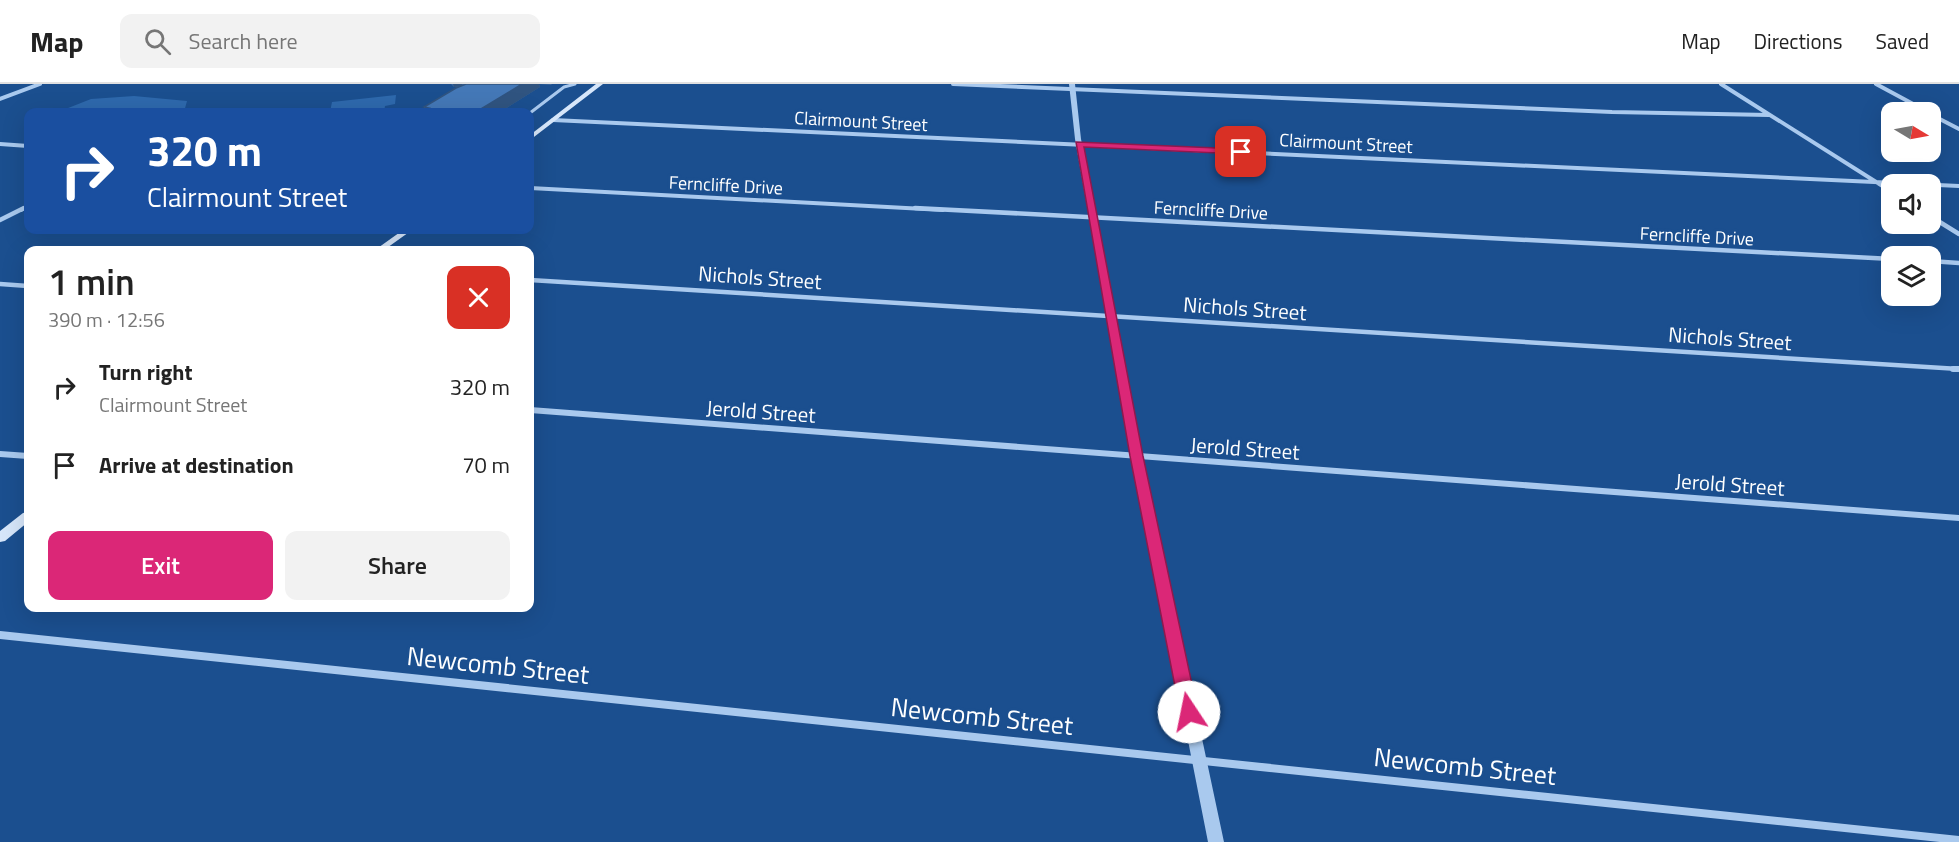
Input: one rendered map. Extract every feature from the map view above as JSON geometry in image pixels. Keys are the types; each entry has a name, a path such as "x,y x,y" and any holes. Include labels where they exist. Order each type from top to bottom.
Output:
{"main road":[{"path":"534,135 600,84"},
{"path":"386,246 402,234"},
{"path":"0,538 24,519"}],"street":[{"path":"0,99 40,84"},
{"path":"953,84 1073,86 1612,112 1770,115"},
{"path":"1721,84 1881,186"},
{"path":"1876,84 1909,102"},
{"path":"1073,86 1079,144 1137,456 1216,842"},
{"path":"1941,119 1959,129"},
{"name":"Clairmount Street","path":"553,120 1959,186"},
{"path":"0,144 24,146"},
{"name":"Ferncliffe Drive","path":"534,188 1881,258"},
{"path":"0,220 24,208"},
{"path":"1941,223 1959,234"},
{"path":"1941,262 1959,263"},
{"name":"Nichols Street","path":"534,280 1959,369"},
{"path":"0,284 24,286"},
{"name":"Jerold Street","path":"534,410 1959,518"},
{"path":"0,453 24,456"},
{"name":"Newcomb Street","path":"0,635 1959,840"}],"lane":[{"path":"534,110 564,87 575,84"}],"shaded area":[{"path":"396,95 395,104 385,108 331,108 332,102"},
{"path":"134,96 187,101 185,108 68,108 91,99"}],"building":[{"path":"466,84 522,84 483,108 424,107"}],"route":[{"path":"1189,712 1137,456 1079,144 1241,152"}]}
